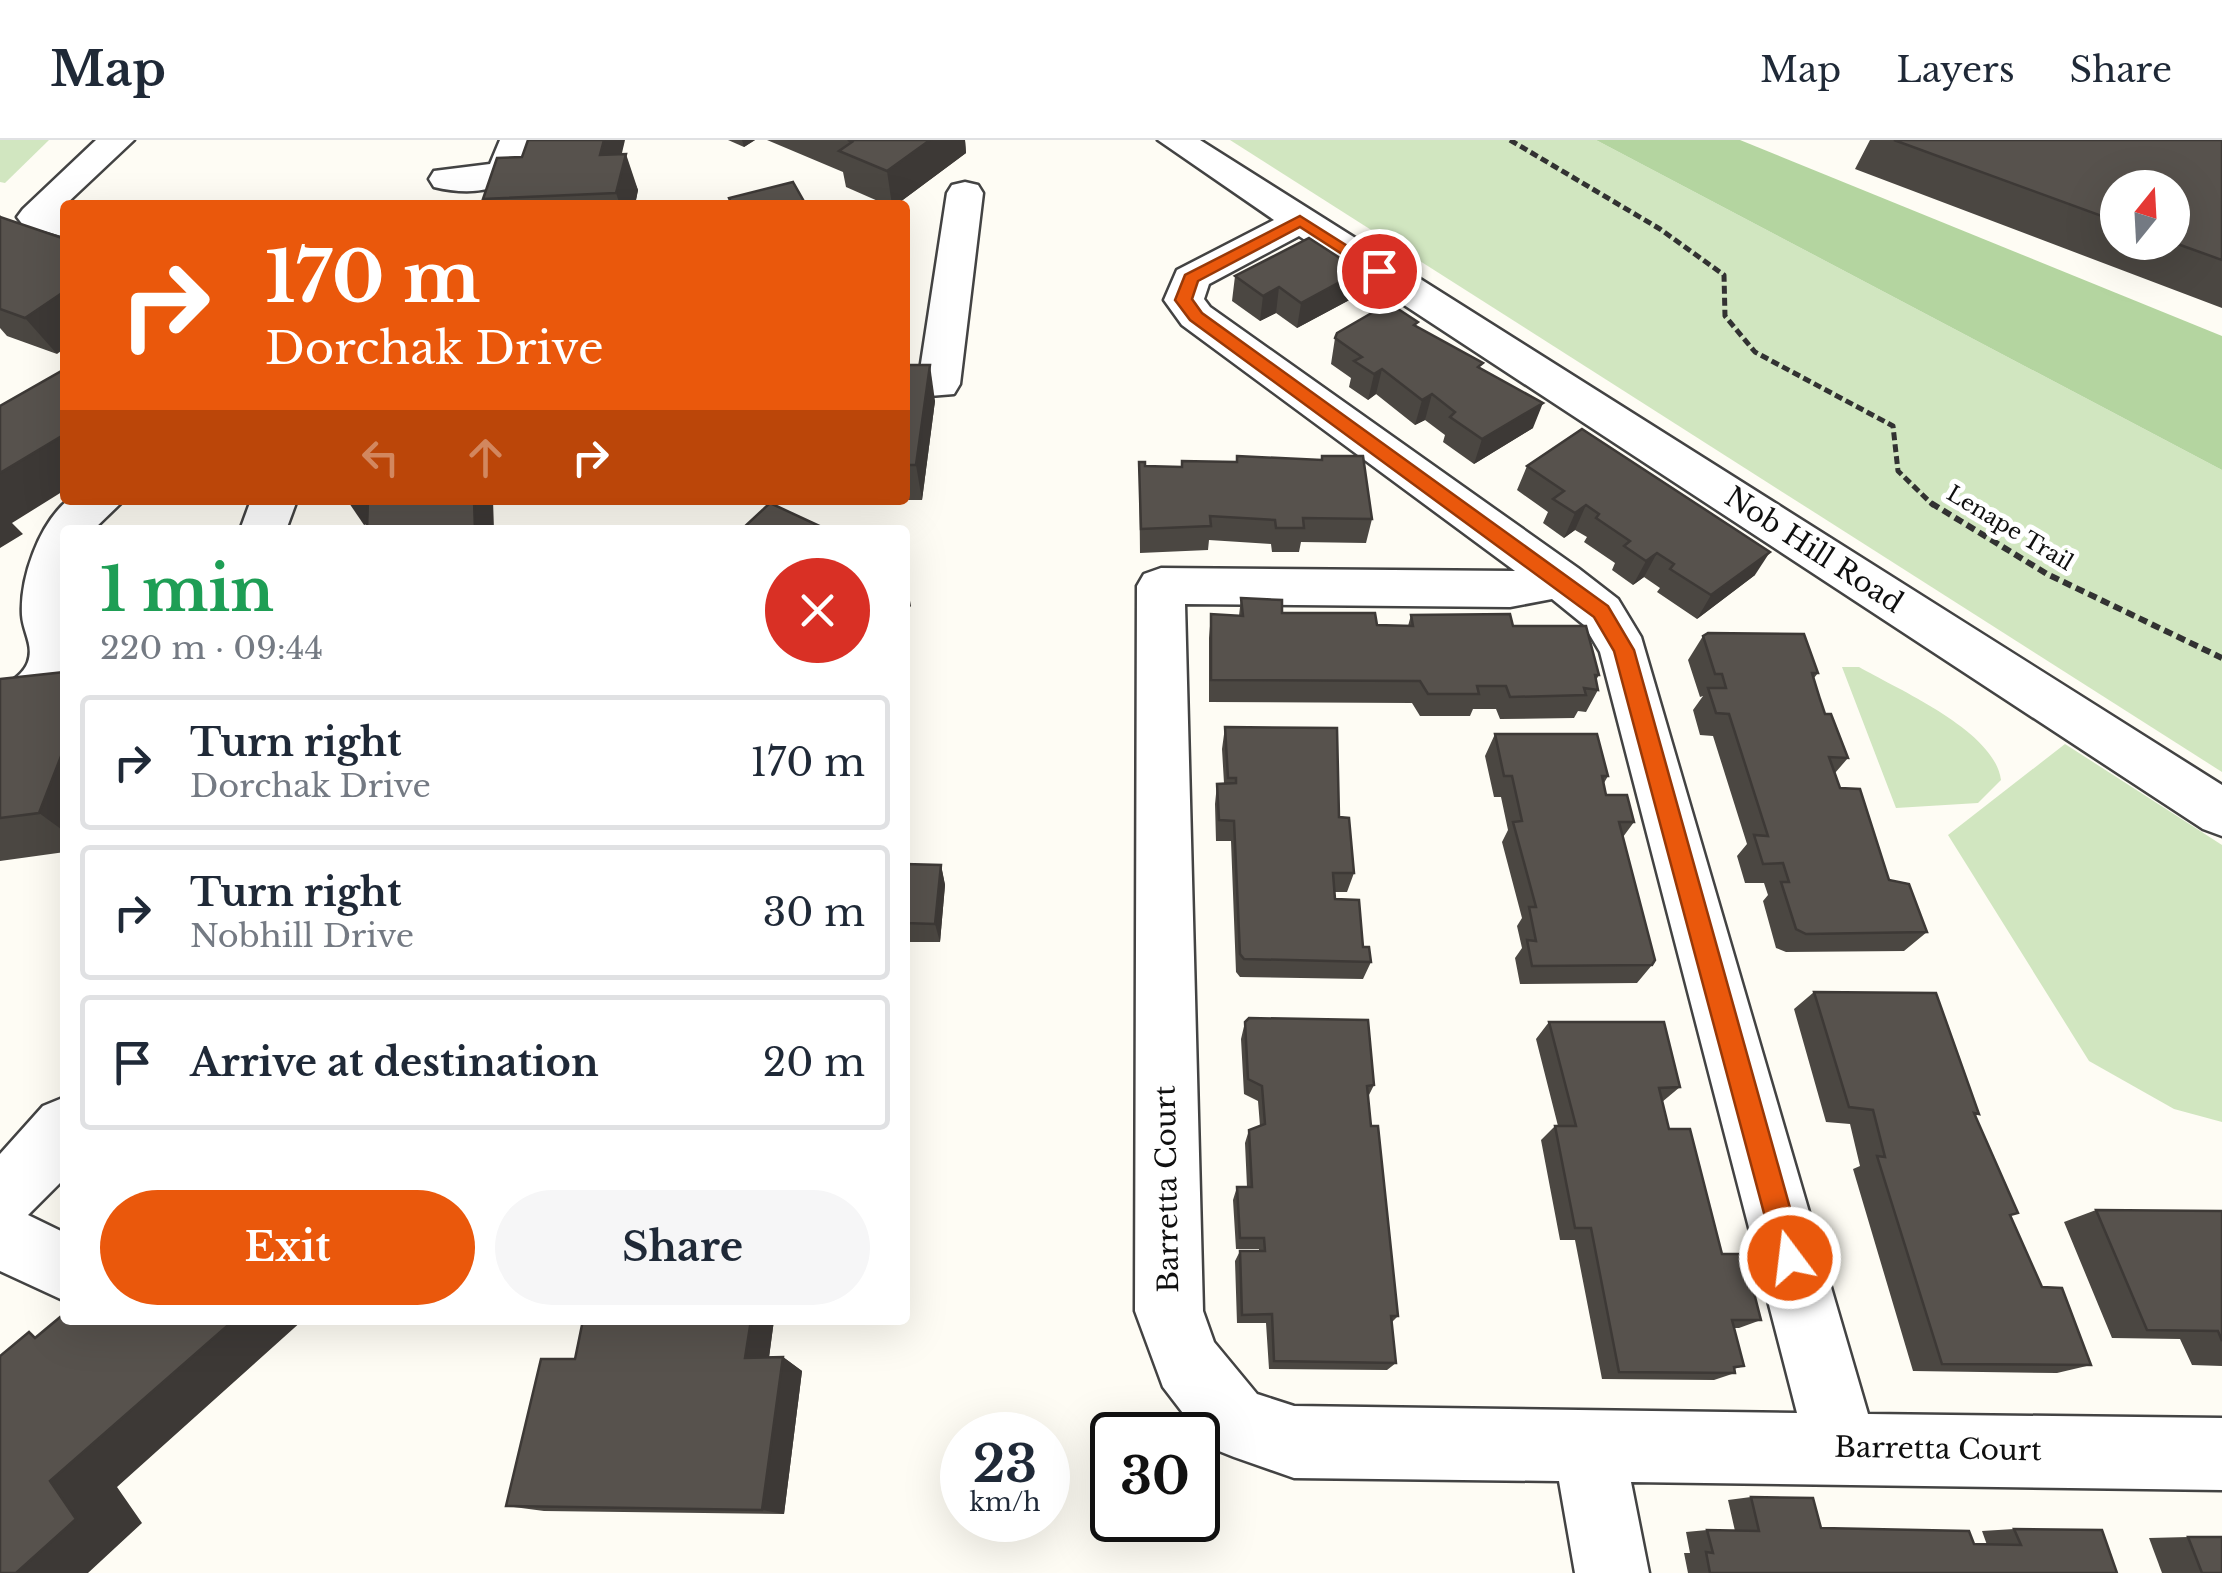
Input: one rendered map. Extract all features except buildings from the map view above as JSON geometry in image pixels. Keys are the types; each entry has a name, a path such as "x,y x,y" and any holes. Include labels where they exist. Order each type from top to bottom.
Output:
{"street":[{"path":"60,224 36,217 116,140"},
{"path":"440,192 461,140"},
{"path":"440,192 506,172 514,160 518,140"},
{"name":"Nob Hill Road","path":"1176,140 2222,813"},
{"path":"910,384 938,384 965,193"},
{"path":"1300,221 1190,278 1184,300 1196,316 1561,580 1601,612 1624,650 1842,1448"},
{"path":"73,525 79,515 94,505"},
{"path":"0,713 26,701 40,686 50,666 55,650 46,619 54,556 60,546"},
{"name":"Barretta Court","path":"1561,580 1510,590 1161,586 1169,1311 1187,1362 1234,1422 1294,1442 2222,1454"},
{"path":"0,1198 60,1134"},
{"path":"0,1236 60,1266"},
{"path":"1588,1445 1612,1573"}],"path":[{"name":"Lenape Trail","path":"1510,140 1660,229 1724,276 1724,316 1755,352 1893,426 1898,470 1923,496 1988,540 2222,658"}],"green space":[{"path":"0,140 49,140 5,183 0,182"},
{"path":"1230,140 1596,140 2222,470 2222,772"},
{"path":"1596,140 1740,140 2222,336 2222,470"},
{"path":"1842,667 1859,667 1943,714 1982,745 1995,762 2001,780 1978,803 1896,808"},
{"path":"2065,744 2222,845 2222,1122 2174,1109 2089,1061 1948,835"}],"route":[{"path":"1379,271 1300,221 1190,278 1184,300 1196,316 1601,612 1624,650 1790,1258"}]}
